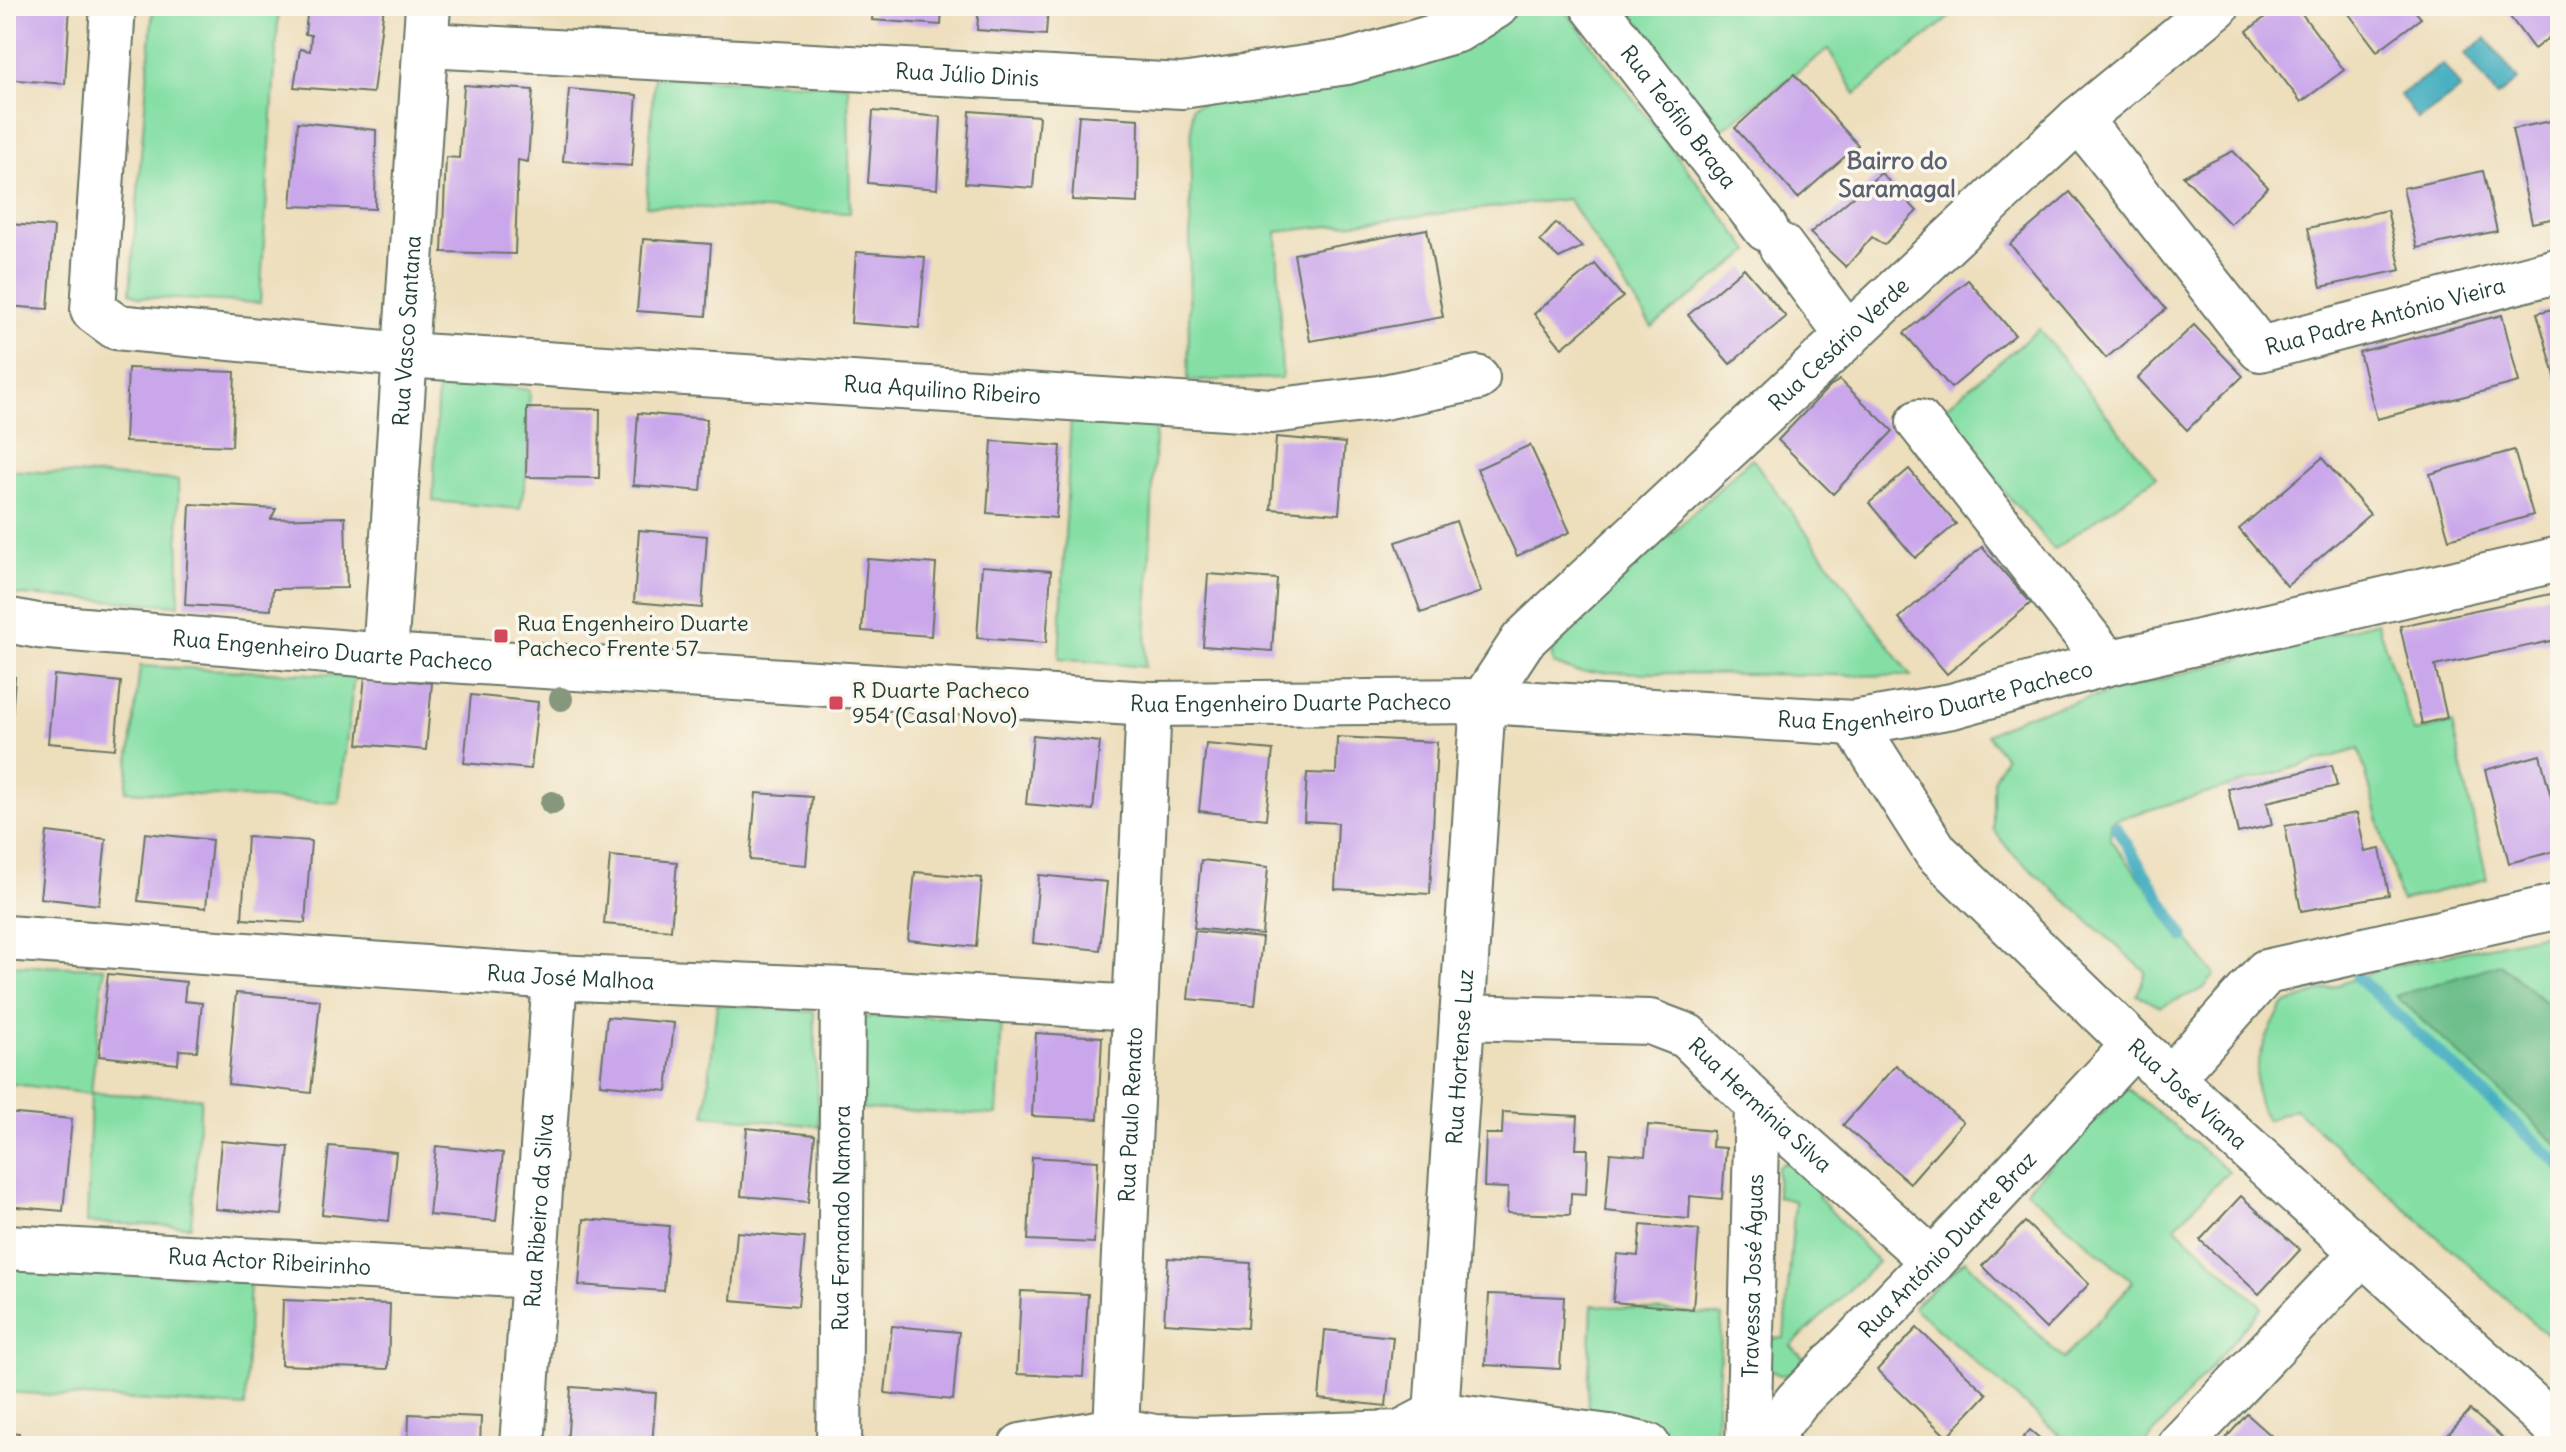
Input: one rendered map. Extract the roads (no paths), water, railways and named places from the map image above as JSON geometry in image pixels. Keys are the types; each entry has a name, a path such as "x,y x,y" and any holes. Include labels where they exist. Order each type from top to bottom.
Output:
{"street":[{"name":"Rua Aquilino Ribeiro","path":"113,6 93,310 116,327 405,355 1272,411 1379,398 1477,378"},
{"name":"Rua Júlio Dinis","path":"427,25 1182,86 1347,62 1457,30 1496,6"},
{"name":"Rua Teófilo Braga","path":"1593,6 1848,336"},
{"name":"Rua Cesário Verde","path":"1483,701 1523,640 2079,119 2217,6"},
{"name":"Rua Vasco Santana","path":"385,656 427,25"},
{"name":"Rua Padre António Vieira","path":"2079,119 2260,349 2560,270"},
{"path":"1919,422 2108,663"},
{"name":"Rua Engenheiro Duarte Pacheco","path":"6,620 38,626 385,656 1149,704 1483,701 1854,723 1952,706 2108,663 2560,559"},
{"name":"Rua Hortense Luz","path":"1436,1414 1483,701"},
{"name":"Rua Paulo Renato","path":"1116,1430 1149,704"},
{"name":"Rua José Viana","path":"1854,723 1936,852 2134,1045 2560,1431"},
{"path":"2171,1078 2266,972 2560,906"},
{"name":"Rua José Malhoa","path":"6,938 555,977 1135,1008"},
{"name":"Rua Ribeiro da Silva","path":"522,1446 555,977"},
{"name":"Rua Fernando Namora","path":"839,1446 843,990"},
{"name":"Rua Hermínia Silva","path":"1462,1017 1650,1022 1687,1036 1757,1104 1933,1261"},
{"name":"Rua António Duarte Braz","path":"1762,1446 1797,1401 1933,1261 2134,1045"},
{"name":"Travessa José Águas","path":"1748,1446 1757,1104"},
{"name":"Rua Actor Ribeirinho","path":"6,1247 534,1276"},
{"path":"2179,1446 2363,1252"},
{"path":"1021,1446 1116,1430 1155,1437 1200,1439 1400,1433 1436,1414 1609,1437 1648,1446"}],"water":[{"path":"2486,38 2518,80 2497,96 2465,54"},
{"path":"2443,64 2461,89 2418,120 2400,95"}],"waterway":[{"path":"2116,827 2184,937"},
{"path":"2357,977 2560,1165"}],"place":[{"name":"Rua Engenheiro Duarte Pacheco Frente 57","path":"501,636"},
{"name":"R Duarte Pacheco 954 (Casal Novo)","path":"836,703"}],"district":[{"name":"Bairro do Saramagal","path":"1897,174"}]}
